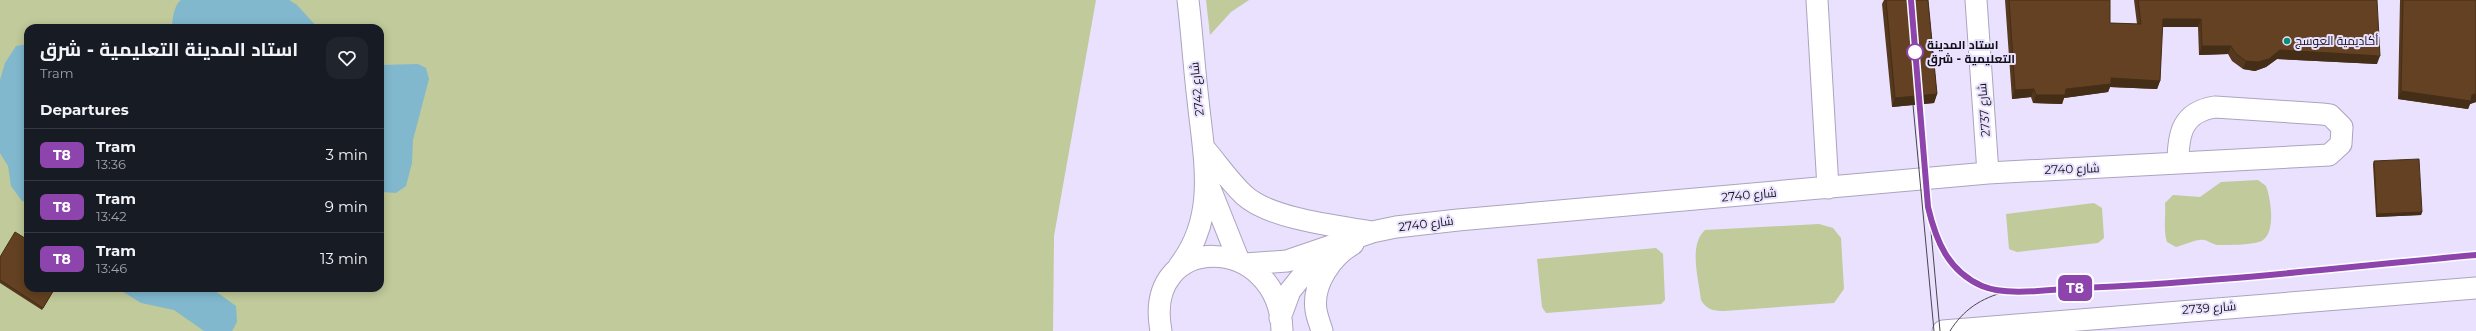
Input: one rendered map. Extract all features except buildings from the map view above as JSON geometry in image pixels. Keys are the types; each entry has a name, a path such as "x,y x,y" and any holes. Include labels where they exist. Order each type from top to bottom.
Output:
{"street":[{"name":"شارع 2742","path":"1161,331 1159,319 1163,292 1191,250 1198,236 1203,219 1206,178 1204,148 1188,0"},
{"path":"1817,0 1828,188"},
{"name":"شارع 2737","path":"1976,0 1988,173"},
{"name":"شارع 2740","path":"1242,262 1287,261 1324,250 1372,232 1396,227 1458,220 1988,173 2178,164 2329,155 2341,144 2343,136 2342,127 2330,115 2216,107 2197,112 2184,126 2178,144 2178,164"},
{"path":"1204,148 1244,195 1262,205 1295,218 1372,232"},
{"name":"شارع 2742","path":"1206,178 1242,262"},
{"path":"1322,331 1315,309 1319,284 1331,262 1343,250 1372,232"},
{"name":"شارع 2740","path":"1283,327 1293,287 1324,250"},
{"path":"1179,266 1193,259 1208,256 1224,257 1242,262 1268,283 1275,296 1283,327"},
{"name":"شارع 2739","path":"1943,331 2476,288"}],"green space":[{"path":"0,0 1096,0 1054,236 1053,331 0,331"},
{"path":"1206,0 1249,0 1231,12 1210,35"},
{"path":"2258,180 2266,186 2271,208 2270,226 2265,239 2254,243 2229,245 2216,245 2202,240 2193,241 2176,247 2167,242 2165,228 2165,203 2173,195 2200,197 2221,182"},
{"path":"2094,203 2102,208 2104,238 2098,243 2017,252 2009,249 2006,214"},
{"path":"1819,224 1833,228 1841,238 1844,289 1834,303 1724,311 1716,311 1705,306 1701,300 1696,253 1700,236 1705,230"},
{"path":"1656,248 1663,254 1665,300 1661,304 1546,313 1542,307 1537,259"}],"water":[{"path":"181,0 289,0 297,5 314,24 172,24 175,9"},
{"path":"24,45 24,201 22,201 11,186 8,166 0,153 0,80 5,63 16,46"},
{"path":"418,64 426,68 429,79 413,140 412,163 406,186 396,193 384,192 384,65"},
{"path":"123,292 217,292 236,306 237,322 232,331 204,331 174,310 141,303"}],"tram line":[{"name":"T8","path":"1911,0 1928,207 1932,224 1943,253 1951,263 1967,278 1982,286 1996,290 2008,291 2139,286 2476,255"},
{"path":"1912,94 1934,331"},
{"path":"1919,94 1929,211"},
{"path":"1928,207 1935,232 1945,254 1960,272 1982,286 2004,291 2030,292 2180,283 2476,255"},
{"path":"1931,231 1940,331"},
{"path":"1950,331 1961,317 1980,301 2005,292"}],"place":[{"name":"أكاديمية العوسج","path":"2287,41"},
{"name":"استاد المدينة التعليمية - شرق","path":"1915,52"}]}
